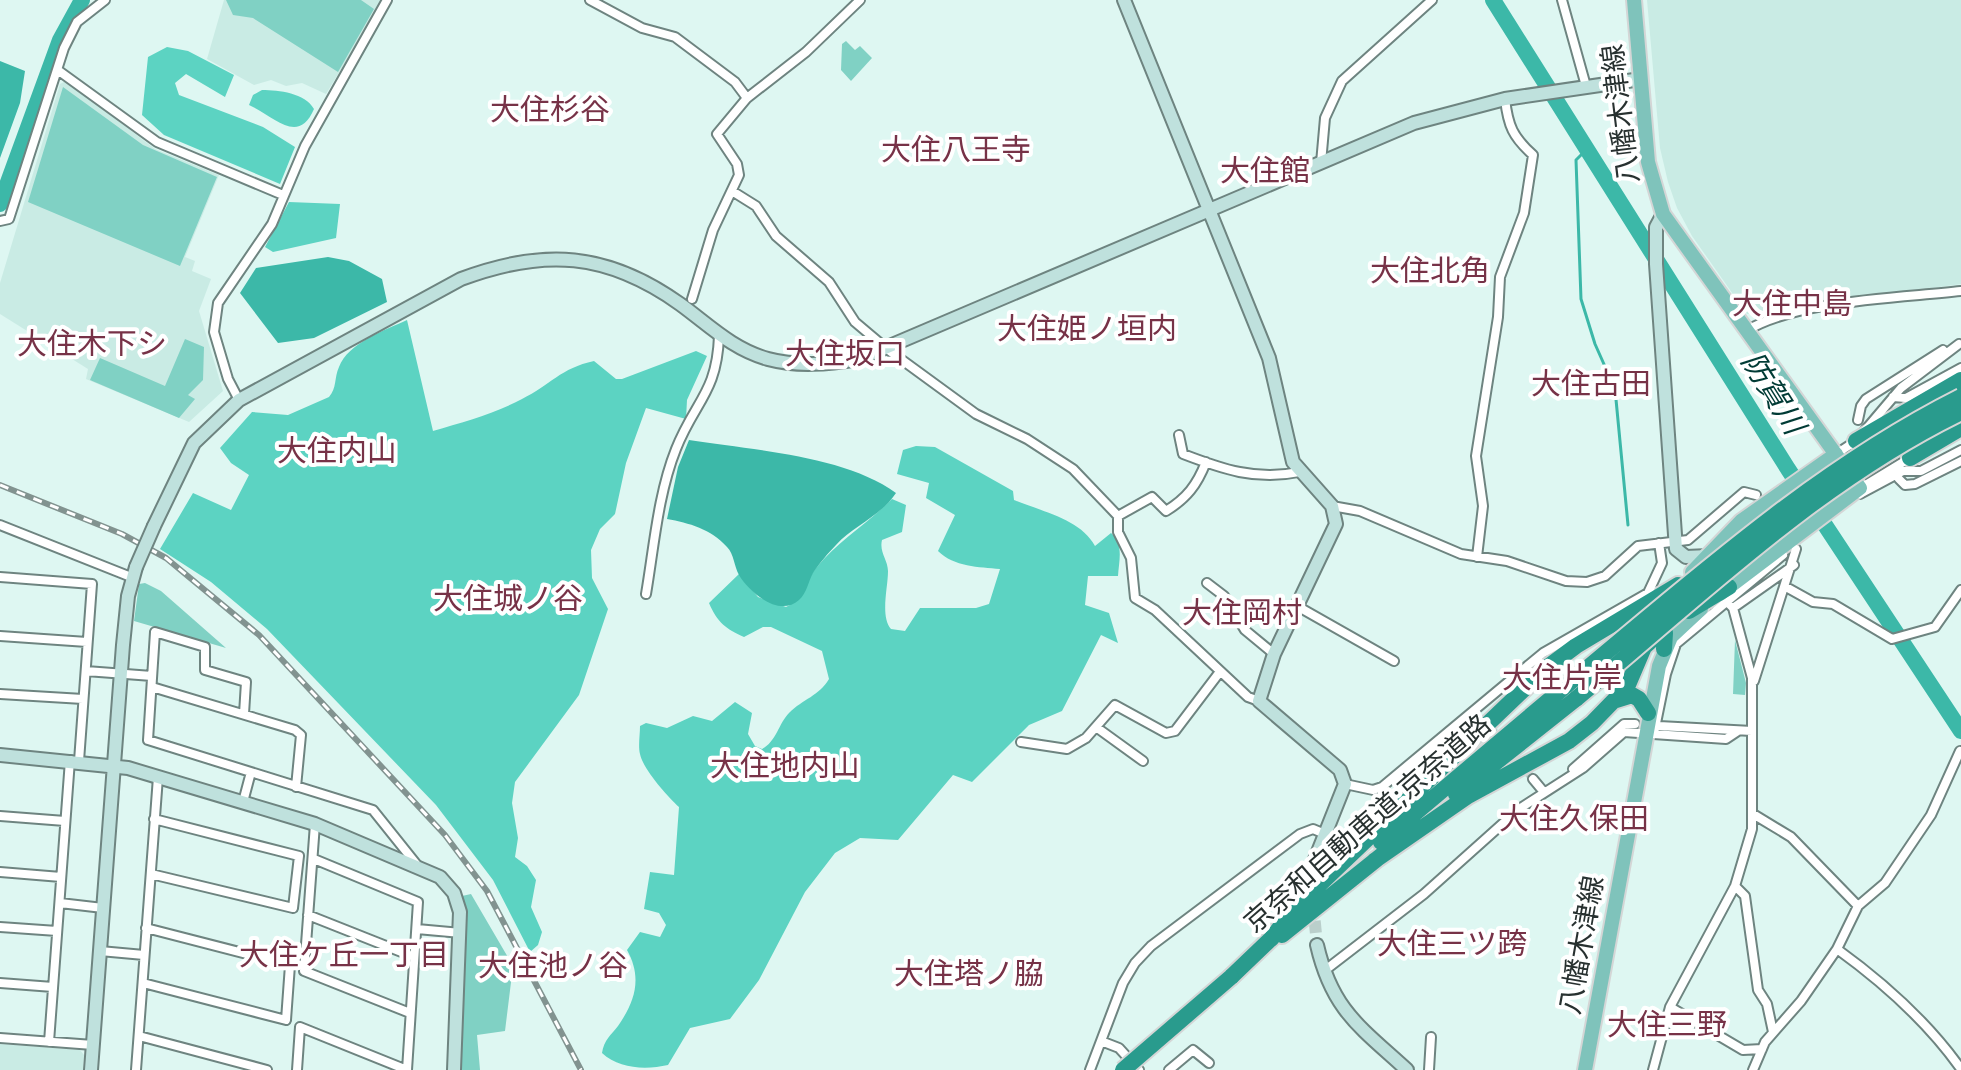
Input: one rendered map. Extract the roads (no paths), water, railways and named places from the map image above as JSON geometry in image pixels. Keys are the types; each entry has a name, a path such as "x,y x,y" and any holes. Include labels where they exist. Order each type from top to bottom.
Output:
{"highway":[{"path":"1856,441 1961,380"},
{"name":"京奈和自動車道;京奈道路","path":"1123,1070 1374,861 1798,496 1885,437 1961,397"},
{"name":"京奈和自動車道;京奈道路","path":"1231,977 1271,939 1572,692 1808,507 1893,449 1961,412"},
{"path":"1910,458 1961,428"},
{"path":"1271,939 1295,908 1510,700 1576,646 1687,577"},
{"path":"1374,861 1468,796 1569,741 1627,687 1644,647 1664,630 1730,599"},
{"path":"1631,614 1647,612 1660,621 1664,630 1664,649"},
{"path":"1616,700 1632,695 1639,699 1648,726"}],"main road":[{"name":"八幡木津線","path":"1634,0 1648,162 1663,214 1860,488 1812,522 1730,599 1686,621 1664,649 1654,688"},
{"name":"八幡木津線","path":"1585,1070 1664,630 1687,577 1741,521 1836,454"}],"street":[{"path":"0,221 9,219 77,22 105,0"},
{"path":"239,400 228,379 214,332 214,317 225,289 272,224 305,146 387,0"},
{"path":"590,0 642,28 675,37 735,82 747,98"},
{"path":"692,299 699,268 725,199 739,175 737,164 717,134 747,98 806,52 860,0"},
{"path":"1124,0 1269,358 1293,462 1332,506 1336,524 1274,654 1259,701"},
{"path":"1321,163 1325,118 1342,81 1432,0"},
{"path":"1562,0 1586,86"},
{"path":"59,71 157,142 283,195"},
{"path":"91,1070 121,673 133,572 194,443 239,400 461,279 494,267 541,258 569,259 624,271 682,305 719,336 768,359 804,365 859,359 1414,123 1505,99 1641,79"},
{"path":"1477,557 1483,506 1476,456 1498,317 1500,277 1524,213 1533,155 1516,139 1508,126 1505,99"},
{"path":"732,191 756,206 776,236 829,282 855,322 887,349 976,414 1027,439 1073,469 1118,516 1118,532 1131,558 1135,598 1155,610 1219,673 1248,697 1259,701 1340,770 1345,784 1310,884"},
{"path":"1663,214 1656,227 1655,243 1675,542 1676,549 1686,557 1709,556"},
{"path":"1746,331 1768,318 1802,311 1961,291"},
{"path":"646,594 675,452 710,388 718,364 719,336"},
{"path":"1858,420 1866,399 1955,343 1960,344"},
{"path":"1836,454 1856,441 1893,397 1960,344"},
{"path":"1893,397 1906,398 1961,368"},
{"path":"1179,435 1183,454 1206,462 1258,477 1299,472"},
{"path":"1860,488 1910,458 1923,458 1961,436"},
{"path":"1648,726 1676,644 1704,618 1863,492 1903,471 1921,471 1961,450"},
{"path":"1899,479 1905,485 1915,484 1961,461"},
{"path":"1118,516 1152,497 1163,510 1169,509 1197,484 1206,462"},
{"path":"1332,506 1360,511 1461,554 1507,561 1566,581 1587,582 1605,576 1638,546 1688,540 1744,492 1756,495"},
{"path":"0,525 133,572"},
{"path":"0,531 10,529"},
{"path":"1345,784 1373,790 1382,787 1543,653 1648,593 1662,563 1659,543"},
{"path":"1753,686 1794,565 1796,549"},
{"path":"1730,599 1794,565"},
{"path":"0,577 92,584 83,699 65,821 49,1042"},
{"path":"1207,583 1224,596 1245,630 1274,654"},
{"path":"1786,587 1813,602 1833,604 1892,639 1935,627 1961,590"},
{"path":"1653,1070 1670,1007 1735,886 1748,850 1753,814 1753,686 1730,599"},
{"path":"1297,606 1394,661"},
{"path":"244,714 246,682 205,670 205,647 155,632 148,740 373,810 417,865"},
{"path":"0,636 87,642"},
{"path":"86,671 152,676"},
{"path":"1021,742 1067,749 1086,738 1115,705 1166,733 1175,731 1219,673"},
{"path":"152,687 244,714 301,735 296,787"},
{"path":"0,694 83,699"},
{"path":"1475,709 1482,717"},
{"path":"1324,971 1424,894 1543,791 1583,768 1624,732 1648,726 1726,739 1738,731 1752,731"},
{"path":"1096,727 1143,761"},
{"path":"1753,1070 1773,1032 1801,1001 1837,949 1858,906 1885,883 1931,815 1960,751"},
{"path":"0,755 115,765 315,824 440,877 454,893 460,912 454,1070"},
{"path":"243,802 251,772"},
{"path":"136,1070 158,777"},
{"path":"1533,779 1543,791"},
{"path":"1753,814 1791,837 1858,906"},
{"path":"0,816 65,821"},
{"path":"151,874 293,908 299,856 154,819"},
{"path":"315,824 304,971 410,1013"},
{"path":"1090,1070 1123,983 1151,946 1300,834 1313,829 1325,834"},
{"path":"297,1070 300,1027 407,1070 418,902 314,859"},
{"path":"0,872 61,877"},
{"path":"1735,886 1745,896 1758,990 1767,1004 1773,1032"},
{"path":"60,903 103,908"},
{"path":"308,915 414,957"},
{"path":"0,927 57,931"},
{"path":"143,983 286,1020 290,965 146,928"},
{"path":"417,929 461,933"},
{"path":"1317,945 1324,971 1340,1006 1407,1070"},
{"path":"1837,949 1883,983 1946,1048 1961,1069"},
{"path":"100,951 144,955"},
{"path":"0,983 53,987"},
{"path":"1670,1007 1743,1050 1762,1049"},
{"path":"139,1036 267,1070"},
{"path":"1429,1070 1431,1037"},
{"path":"0,1038 93,1045"},
{"path":"1101,1041 1119,1048 1139,1070"},
{"path":"1169,1070 1193,1050 1209,1063"}],"waterway":[{"path":"0,204 60,40 82,0"},
{"name":"防賀川","path":"1493,0 1788,469 1961,731"},
{"path":"1587,149 1576,160 1581,299 1595,344 1615,389 1628,525"}],"tunnel":[{"path":"1482,717 1533,779"},
{"path":"1313,903 1317,945"}],"railway":[{"path":"0,485 122,534 166,558 259,635 445,835 487,891 581,1070"}],"district":[{"name":"大住杉谷","path":"550,110"},
{"name":"大住八王寺","path":"956,150"},
{"name":"大住館","path":"1265,171"},
{"name":"大住北角","path":"1430,271"},
{"name":"大住中島","path":"1792,304"},
{"name":"大住姫ノ垣内","path":"1087,329"},
{"name":"大住木下シ","path":"92,344"},
{"name":"大住坂口","path":"845,354"},
{"name":"大住古田","path":"1591,384"},
{"name":"大住内山","path":"337,451"},
{"name":"大住城ノ谷","path":"508,599"},
{"name":"大住岡村","path":"1242,613"},
{"name":"大住片岸","path":"1562,678"},
{"name":"大住地内山","path":"785,766"},
{"name":"大住久保田","path":"1574,819"},
{"name":"大住三ツ跨","path":"1452,944"},
{"name":"大住ケ丘一丁目","path":"344,955"},
{"name":"大住池ノ谷","path":"553,966"},
{"name":"大住塔ノ脇","path":"969,974"},
{"name":"大住三野","path":"1667,1025"}]}
